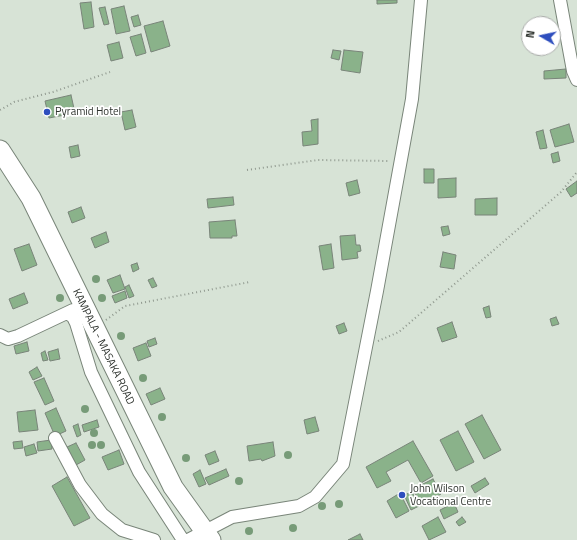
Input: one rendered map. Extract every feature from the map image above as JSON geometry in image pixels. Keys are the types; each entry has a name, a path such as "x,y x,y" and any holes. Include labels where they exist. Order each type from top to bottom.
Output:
{"main road":[{"name":"KAMPALA - MASAKA ROAD","path":"0,150 31,198 75,309 94,329 173,487 202,537"}],"street":[{"path":"202,537 232,517 299,506 315,496 332,479 343,464 412,99 421,0"},
{"path":"560,0 573,71 577,80"},
{"path":"0,335 8,339 18,336 75,309"},
{"path":"75,309 73,318 76,323 91,372 139,472 183,540"},
{"path":"55,438 80,485 102,514 122,530 154,540"}],"path":[{"path":"0,110 14,102 53,92 110,72"},
{"path":"247,170 318,160 400,161"},
{"path":"366,346 399,332 560,192 577,172"},
{"path":"94,329 125,306 250,282"}],"building":[{"path":"377,0 397,0 397,3 377,4"},
{"path":"91,2 94,27 84,29 80,3"},
{"path":"124,6 130,31 116,34 111,9"},
{"path":"105,7 109,24 104,25 99,8"},
{"path":"138,15 141,25 134,27 131,17"},
{"path":"163,21 170,46 151,52 144,26"},
{"path":"141,34 146,53 136,56 130,37"},
{"path":"119,42 123,58 111,61 107,45"},
{"path":"333,50 341,51 339,60 331,58"},
{"path":"344,50 363,52 360,73 341,70"},
{"path":"566,69 566,78 544,79 544,71"},
{"path":"71,95 75,113 49,118 45,101"},
{"path":"132,110 136,127 125,130 121,112"},
{"path":"318,119 318,144 303,146 302,132 312,131 311,120"},
{"path":"569,124 574,142 555,147 550,130"},
{"path":"543,130 547,148 540,149 536,132"},
{"path":"78,145 80,156 71,158 69,147"},
{"path":"558,152 560,161 553,163 551,154"},
{"path":"424,169 434,169 434,183 424,183"},
{"path":"456,178 456,197 438,198 438,179"},
{"path":"357,180 360,193 349,196 346,183"},
{"path":"577,181 577,193 571,197 566,189"},
{"path":"233,197 234,205 208,208 207,199"},
{"path":"497,198 497,215 475,215 475,199"},
{"path":"81,207 85,218 72,223 68,212"},
{"path":"235,220 237,236 232,236 232,238 210,238 209,222"},
{"path":"448,226 450,234 443,236 441,227"},
{"path":"106,232 109,242 95,248 91,238"},
{"path":"355,235 356,245 360,245 361,251 357,252 358,258 342,260 340,236"},
{"path":"29,244 37,265 22,271 14,249"},
{"path":"331,244 334,268 323,270 319,246"},
{"path":"443,252 456,255 454,269 440,267"},
{"path":"137,263 139,269 133,272 131,265"},
{"path":"120,275 125,289 113,293 107,280"},
{"path":"153,278 157,286 152,288 148,280"},
{"path":"129,285 134,296 129,298 125,287"},
{"path":"125,291 127,298 115,303 112,296"},
{"path":"24,293 28,303 13,309 9,299"},
{"path":"489,306 491,317 486,318 483,308"},
{"path":"556,317 559,324 552,326 550,319"},
{"path":"452,322 457,337 442,342 437,328"},
{"path":"344,323 347,331 339,334 336,326"},
{"path":"155,338 157,344 149,347 147,341"},
{"path":"27,342 29,351 16,354 14,346"},
{"path":"146,343 151,356 138,361 133,348"},
{"path":"58,349 60,359 50,361 48,352"},
{"path":"45,351 48,360 43,361 41,353"},
{"path":"37,367 42,376 33,380 29,372"},
{"path":"44,378 54,401 45,405 34,382"},
{"path":"160,388 165,399 151,405 146,394"},
{"path":"56,408 66,431 55,436 45,413"},
{"path":"35,410 38,430 19,432 17,412"},
{"path":"482,415 501,450 484,459 465,424"},
{"path":"315,417 319,431 307,434 304,420"},
{"path":"97,420 99,427 84,432 82,425"},
{"path":"78,424 81,435 77,437 73,426"},
{"path":"458,431 474,462 456,471 440,440"},
{"path":"51,440 52,449 38,451 37,442"},
{"path":"22,441 23,448 14,449 13,442"},
{"path":"413,441 433,476 421,483 408,460 386,472 391,481 377,488 366,467"},
{"path":"273,442 275,456 262,461 261,459 249,461 247,446"},
{"path":"76,443 85,460 76,465 67,447"},
{"path":"34,444 37,453 26,456 24,447"},
{"path":"119,450 124,464 108,470 102,457"},
{"path":"215,451 219,461 209,465 205,455"},
{"path":"226,469 229,476 209,485 205,478"},
{"path":"200,470 206,484 199,487 193,474"},
{"path":"67,477 90,518 74,526 52,486"},
{"path":"485,478 489,484 475,493 471,486"},
{"path":"433,479 441,494 421,505 413,489"},
{"path":"412,492 419,506 411,510 404,495"},
{"path":"400,493 409,511 396,518 387,501"},
{"path":"454,503 458,512 444,519 440,510"},
{"path":"438,517 446,532 429,540 422,526"},
{"path":"462,517 466,522 459,526 456,522"},
{"path":"360,534 363,540 348,540"}],"place":[{"name":"Pyramid Hotel","path":"47,112"},
{"name":"John Wilson Vocational Centre","path":"402,495"}]}
